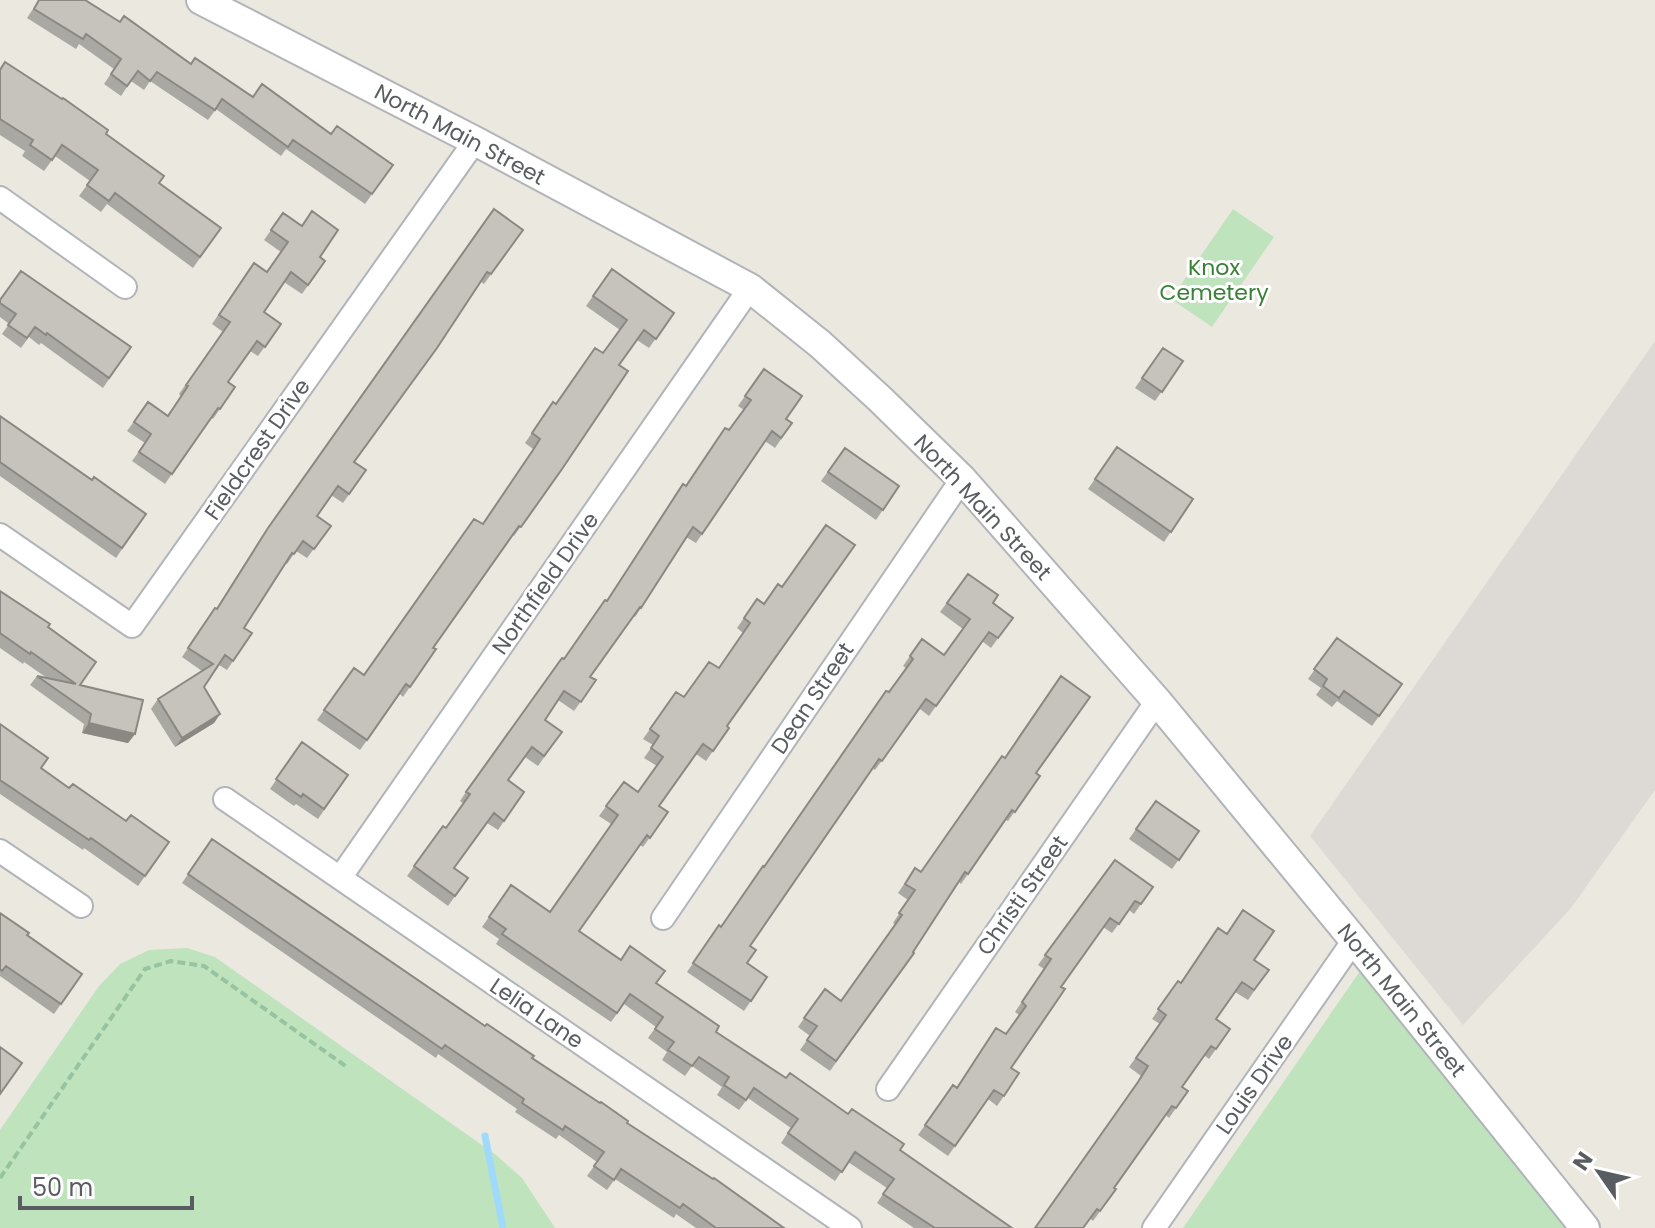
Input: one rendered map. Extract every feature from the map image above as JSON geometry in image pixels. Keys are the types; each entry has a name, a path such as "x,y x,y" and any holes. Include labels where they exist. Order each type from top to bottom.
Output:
{"street":[{"name":"North Main Street","path":"201,0 475,141 750,288 820,344 962,479 1157,701 1585,1228"},
{"name":"Fieldcrest Drive","path":"0,535 132,626 475,141"},
{"path":"0,198 125,287"},
{"name":"Northfield Drive","path":"340,878 750,288"},
{"name":"Dean Street","path":"663,918 962,479"},
{"name":"Christi Street","path":"888,1089 1157,701"},
{"name":"Lelia Lane","path":"225,799 850,1228"},
{"path":"0,851 81,906"},
{"name":"Louis Drive","path":"1154,1228 1354,940"}],"path":[{"path":"0,1178 145,969 171,961 204,966 347,1067"}],"shaded area":[{"path":"1655,341 1655,790 1571,908 1463,1025 1310,836"}],"green space":[{"name":"Knox Cemetery","path":"1233,209 1274,237 1212,327 1171,299"},
{"path":"187,948 215,957 496,1155 522,1178 555,1228 0,1228 0,1130 99,986 120,964 149,950"},
{"path":"1360,971 1566,1228 1183,1228"}],"building":[{"path":"39,0 85,0 120,22 124,16 191,64 195,58 253,97 262,84 331,134 337,126 393,165 372,194 293,140 288,147 222,99 215,110 157,72 150,81 138,71 127,86 111,74 121,59 86,34 83,39 34,9"},
{"path":"5,62 108,130 106,134 164,176 159,183 221,228 200,257 115,193 109,201 87,185 98,170 62,145 52,160 30,145 33,140 0,119 0,70"},
{"path":"494,209 523,230 491,274 487,272 437,348 354,462 366,470 349,494 338,486 317,516 331,526 314,549 303,541 292,553 244,628 252,633 233,661 225,655 204,687 220,714 182,738 158,699 213,664 188,648 217,609 268,528"},
{"path":"312,211 338,230 320,257 325,261 308,285 291,272 264,312 281,324 265,347 257,341 228,382 235,387 172,474 139,452 151,434 134,422 148,402 168,416 230,322 219,315 254,263 267,272 288,242 271,230 283,213 302,226"},
{"path":"612,269 674,313 656,339 644,330 619,365 628,371 562,469 433,648 436,649 410,687 406,684 367,740 324,710 354,668 364,675 474,519 483,524 540,439 532,433 553,402 556,404 595,348 603,353 627,320 593,296"},
{"path":"21,271 131,347 109,378 47,333 35,327 27,338 8,325 16,314 0,300"},
{"path":"1163,348 1183,361 1162,392 1142,378"},
{"path":"764,369 802,396 786,419 792,423 781,438 772,431 702,534 693,527 641,608 590,677 596,680 581,702 564,691 545,720 562,732 544,756 532,747 508,780 524,792 504,821 494,813 454,868 468,878 455,896 414,866 443,826 446,828 470,794 466,792 607,601 683,484 686,486 725,428 729,430 751,400 745,396"},
{"path":"0,416 146,514 122,548 0,462"},
{"path":"1117,447 1193,499 1171,532 1095,479"},
{"path":"845,448 899,486 883,510 828,472"},
{"path":"826,525 855,545 727,726 729,728 713,751 703,744 659,806 668,812 650,838 647,835 579,931 621,960 630,946 665,971 656,983 719,1026 716,1032 786,1078 790,1073 848,1114 852,1109 904,1144 900,1150 1012,1228 935,1228 883,1194 894,1179 855,1152 842,1172 788,1133 798,1119 754,1088 746,1100 724,1085 729,1077 699,1057 692,1066 668,1050 674,1042 655,1029 663,1017 630,994 617,1013 502,934 506,929 489,917 511,885 550,912 618,815 606,806 624,782 638,792 663,757 651,748 659,736 650,729 676,692 684,697 709,662 719,668 750,623 744,618 757,599 764,604 778,584 782,587"},
{"path":"968,574 998,595 993,603 1013,618 998,638 989,632 936,706 926,699 882,761 879,759 750,946 756,950 747,963 767,977 751,1001 693,963 886,691 889,692 913,659 910,656 922,639 944,655 970,619 947,603"},
{"path":"0,591 50,624 48,627 96,662 80,685 143,700 135,734 89,723 91,714 37,676 76,684 0,633"},
{"path":"1337,638 1402,684 1379,716 1344,691 1339,698 1323,686 1327,679 1314,669"},
{"path":"1061,676 1090,697 1036,773 1040,776 1015,812 1012,810 968,874 965,872 914,953 836,1061 807,1040 817,1026 804,1018 825,989 841,1001 902,915 899,913 915,890 905,884 915,868 921,872"},
{"path":"0,724 48,758 41,768 69,788 73,784 126,821 131,815 169,842 145,876 0,780"},
{"path":"302,742 348,775 324,809 276,779"},
{"path":"1156,801 1199,831 1179,860 1136,829"},
{"path":"212,839 784,1228 716,1228 683,1204 680,1208 621,1169 614,1180 594,1166 604,1152 522,1103 524,1099 445,1045 442,1049 188,874"},
{"path":"1115,860 1153,887 1141,904 1135,901 1119,924 1110,918 1061,987 1065,989 1011,1068 1019,1073 1004,1096 994,1090 955,1146 925,1125 953,1085 957,1088 996,1028 1006,1034 1026,1006 1022,1002 1051,959 1045,955"},
{"path":"1243,910 1274,931 1254,960 1269,970 1254,990 1242,982 1216,1019 1230,1029 1216,1049 1211,1046 1182,1087 1188,1091 1176,1108 1172,1106 1100,1211 1097,1209 1083,1228 1035,1228 1148,1066 1136,1058 1166,1015 1158,1009 1178,981 1181,983 1218,928 1227,934"},
{"path":"0,913 82,974 61,1004 6,966 2,971 0,969"},
{"path":"0,1047 22,1063 0,1094"}],"waterway":[{"path":"485,1136 503,1228"}]}
